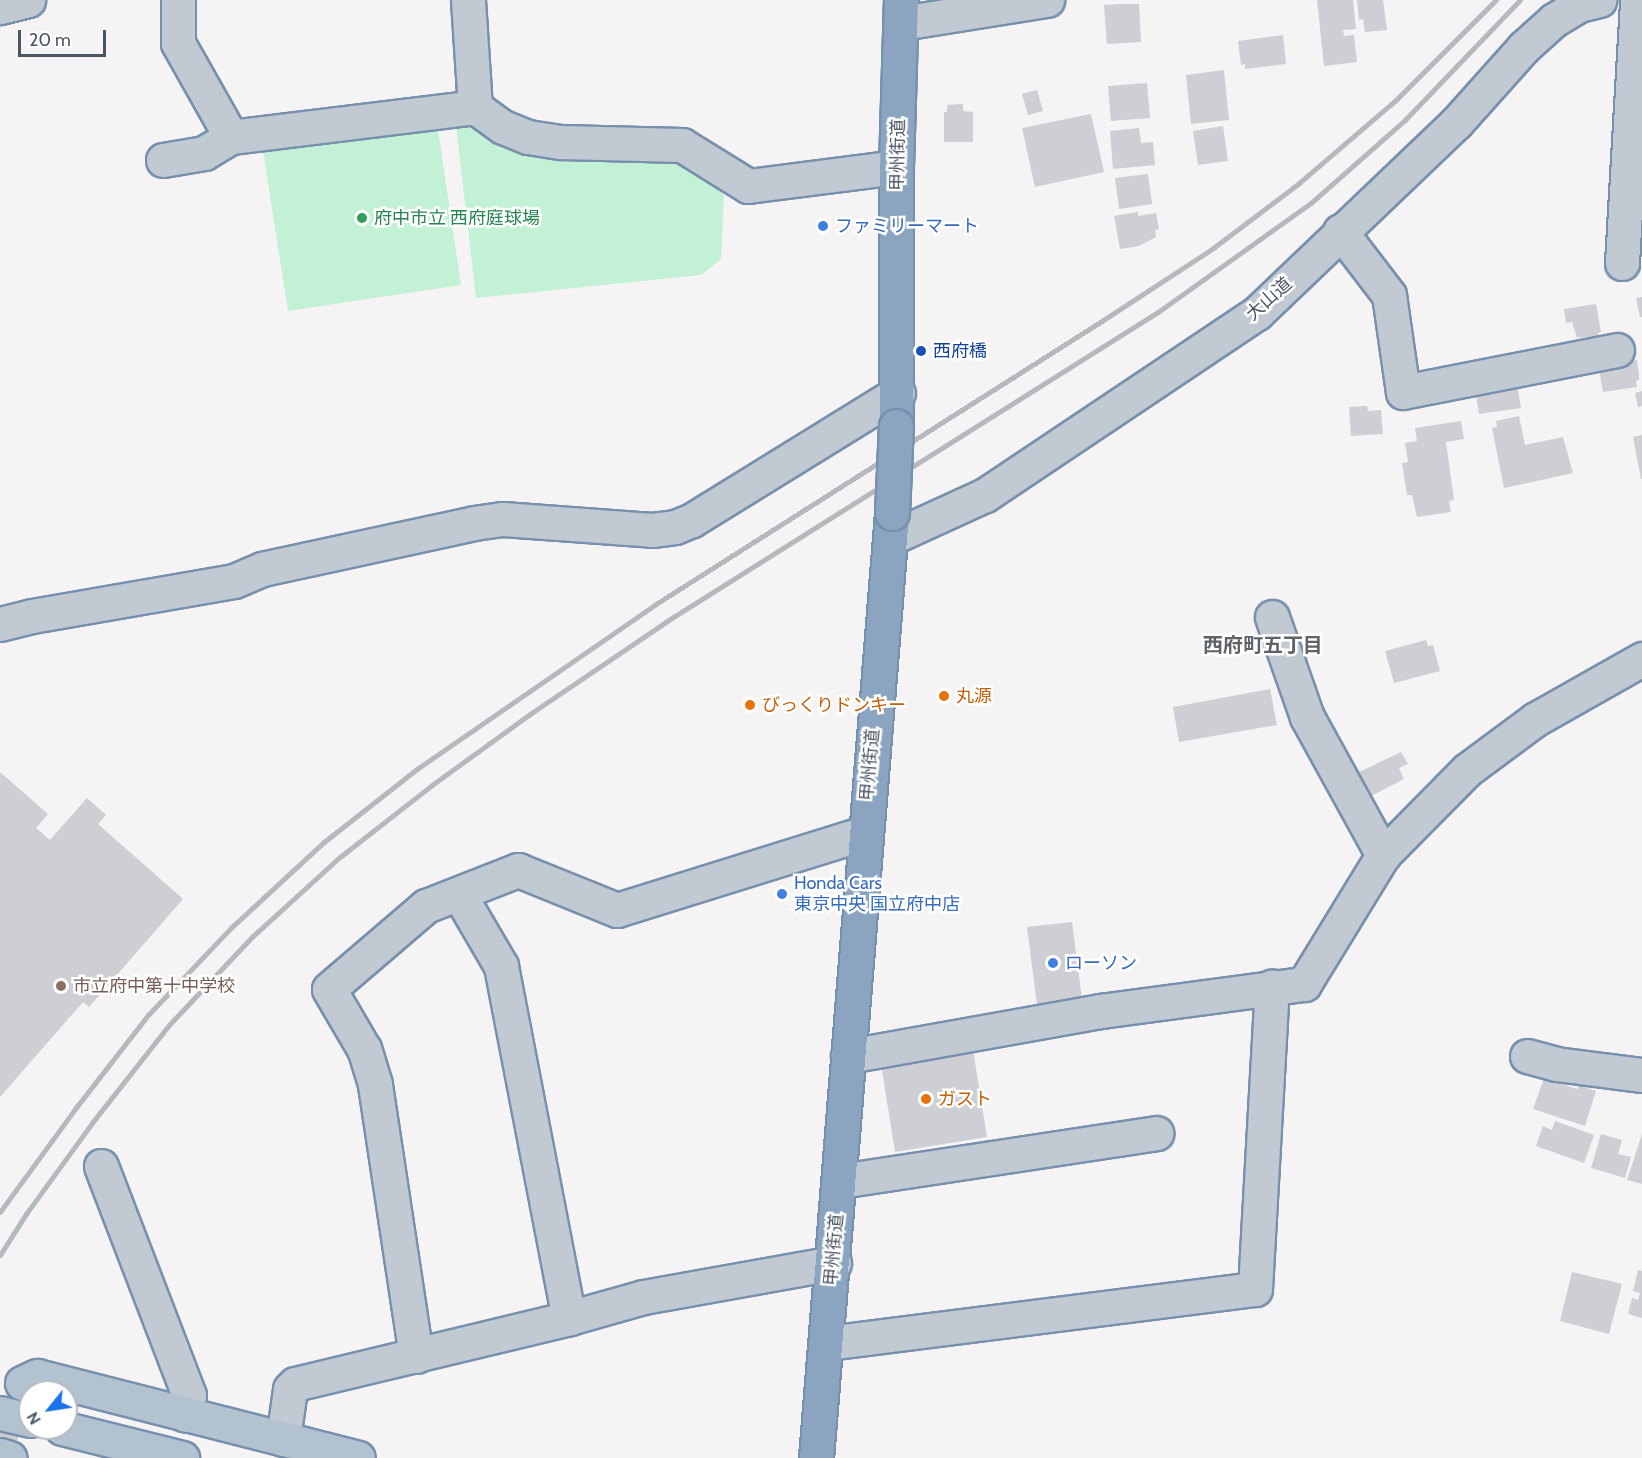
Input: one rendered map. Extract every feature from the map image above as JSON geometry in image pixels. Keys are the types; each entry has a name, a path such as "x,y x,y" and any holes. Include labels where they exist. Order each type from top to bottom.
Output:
{"highway":[{"name":"甲州街道","path":"816,1458 834,1263 864,833 891,525 898,393 897,167 901,11"}],"main road":[{"path":"28,1380 37,1376 53,1380"},
{"path":"78,1387 358,1458"},
{"path":"0,1413 18,1417"},
{"path":"78,1432 182,1458"},
{"path":"0,1455 10,1458"}],"street":[{"path":"0,7 28,0"},
{"path":"178,0 178,43 231,137"},
{"path":"468,0 475,107"},
{"path":"901,11 1047,0"},
{"name":"大山道","path":"891,525 985,495 1257,312 1456,123 1524,46 1554,20 1579,5 1599,0"},
{"path":"1622,263 1637,0"},
{"path":"163,160 204,153 231,137 475,107 503,127 528,137 561,142 682,145 748,186 897,167"},
{"path":"1340,231 1389,295 1403,392 1617,350"},
{"path":"0,624 32,616 234,581 262,569 474,523 502,519 652,530 675,527 692,520 898,393"},
{"path":"1272,617 1307,717 1383,855"},
{"path":"848,1056 1101,1011 1272,986 1304,984 1383,855 1491,750 1536,719 1642,659"},
{"path":"416,1356 375,1084 364,1049 329,989 426,906 518,870 617,910 864,833"},
{"path":"459,894 501,966 569,1318"},
{"path":"827,1343 1255,1289 1272,986"},
{"path":"1527,1056 1556,1064 1642,1075"},
{"path":"840,1181 1155,1133"},
{"path":"101,1166 189,1395 185,1414"},
{"path":"283,1439 290,1389 295,1384 569,1318 643,1297 834,1263"}],"green space":[{"path":"465,119 684,147 712,185 724,195 721,259 701,275 476,298 456,125"},
{"name":"府中市立 西府庭球場","path":"437,123 461,285 288,311 263,151"}],"building":[{"path":"1317,0 1353,0 1356,29 1343,30 1344,36 1354,35 1357,62 1324,66"},
{"path":"1357,0 1383,0 1387,30 1365,32 1363,19 1359,20"},
{"path":"1139,4 1141,42 1107,44 1104,5"},
{"path":"1283,35 1286,64 1245,69 1245,64 1241,65 1238,41"},
{"path":"1224,70 1229,120 1191,124 1186,75"},
{"path":"1147,83 1150,118 1111,121 1108,86"},
{"path":"1037,90 1043,111 1028,115 1022,94"},
{"path":"963,104 963,111 973,112 973,142 944,142 944,112 947,112 947,105"},
{"path":"1091,114 1104,172 1035,187 1022,128"},
{"path":"1223,126 1228,161 1198,165 1193,131"},
{"path":"1139,128 1141,143 1153,142 1155,165 1113,169 1110,131"},
{"path":"1148,174 1152,204 1119,209 1115,178"},
{"path":"1138,212 1138,216 1156,213 1159,229 1155,230 1156,237 1139,246 1120,249 1114,216"},
{"path":"1642,297 1642,317 1640,317 1636,298"},
{"path":"1596,304 1601,332 1598,333 1599,336 1577,338 1572,322 1566,323 1564,309"},
{"path":"1637,360 1639,380 1636,381 1637,387 1603,392 1599,369"},
{"path":"1516,379 1521,408 1479,414 1476,394"},
{"path":"1642,391 1642,406 1638,407 1635,393"},
{"path":"1367,406 1368,411 1381,410 1383,434 1351,436 1349,407"},
{"path":"1519,416 1525,445 1563,437 1573,473 1504,488 1492,428 1497,427 1496,421"},
{"path":"1461,421 1464,439 1446,442 1454,500 1449,501 1451,512 1417,517 1412,495 1407,495 1402,463 1408,462 1405,443 1417,441 1415,428"},
{"path":"1642,435 1642,479 1641,479 1633,437"},
{"path":"1426,640 1428,646 1433,645 1440,671 1394,683 1385,651"},
{"path":"1270,689 1277,725 1179,742 1173,707"},
{"path":"1401,752 1408,764 1399,768 1404,779 1369,797 1357,773"},
{"name":"市立府中第十中学校","path":"0,772 48,814 36,828 50,840 87,798 106,815 98,824 183,899 89,1007 83,1002 0,1097"},
{"path":"1072,922 1082,999 1037,1005 1027,927"},
{"path":"973,1050 987,1137 895,1152 881,1064"},
{"path":"1544,1078 1577,1089 1579,1085 1596,1091 1585,1126 1533,1109"},
{"path":"1555,1121 1594,1135 1584,1163 1536,1146 1543,1126 1552,1130"},
{"path":"1601,1134 1622,1140 1618,1154 1631,1157 1625,1178 1591,1168"},
{"path":"1642,1134 1642,1184 1627,1180"},
{"path":"1638,1270 1642,1271 1642,1318 1628,1314 1632,1298 1638,1300 1640,1293 1633,1291"},
{"path":"1572,1272 1622,1284 1609,1334 1560,1321"}],"tunnel":[{"path":"0,1438 18,1393"}],"railway":[{"path":"0,1212 75,1109 149,1014 231,928 324,842 417,769 656,604 1212,249 1298,184 1396,100 1496,0"},
{"path":"0,1255 26,1214 92,1123 169,1025 252,937 340,857 432,785 530,714 672,618 1158,312 1311,203 1405,120 1520,0"}],"place":[{"name":"府中市立 西府庭球場","path":"362,218"},
{"name":"ファミリーマート","path":"823,226"},
{"name":"西府橋","path":"921,351"},
{"name":"丸源","path":"944,696"},
{"name":"びっくりドンキー","path":"750,705"},
{"name":"Honda Cars 東京中央 国立府中店","path":"782,894"},
{"name":"ローソン","path":"1053,963"},
{"name":"市立府中第十中学校","path":"61,986"},
{"name":"ガスト","path":"926,1099"}],"district":[{"name":"西府町五丁目","path":"1263,645"}]}
